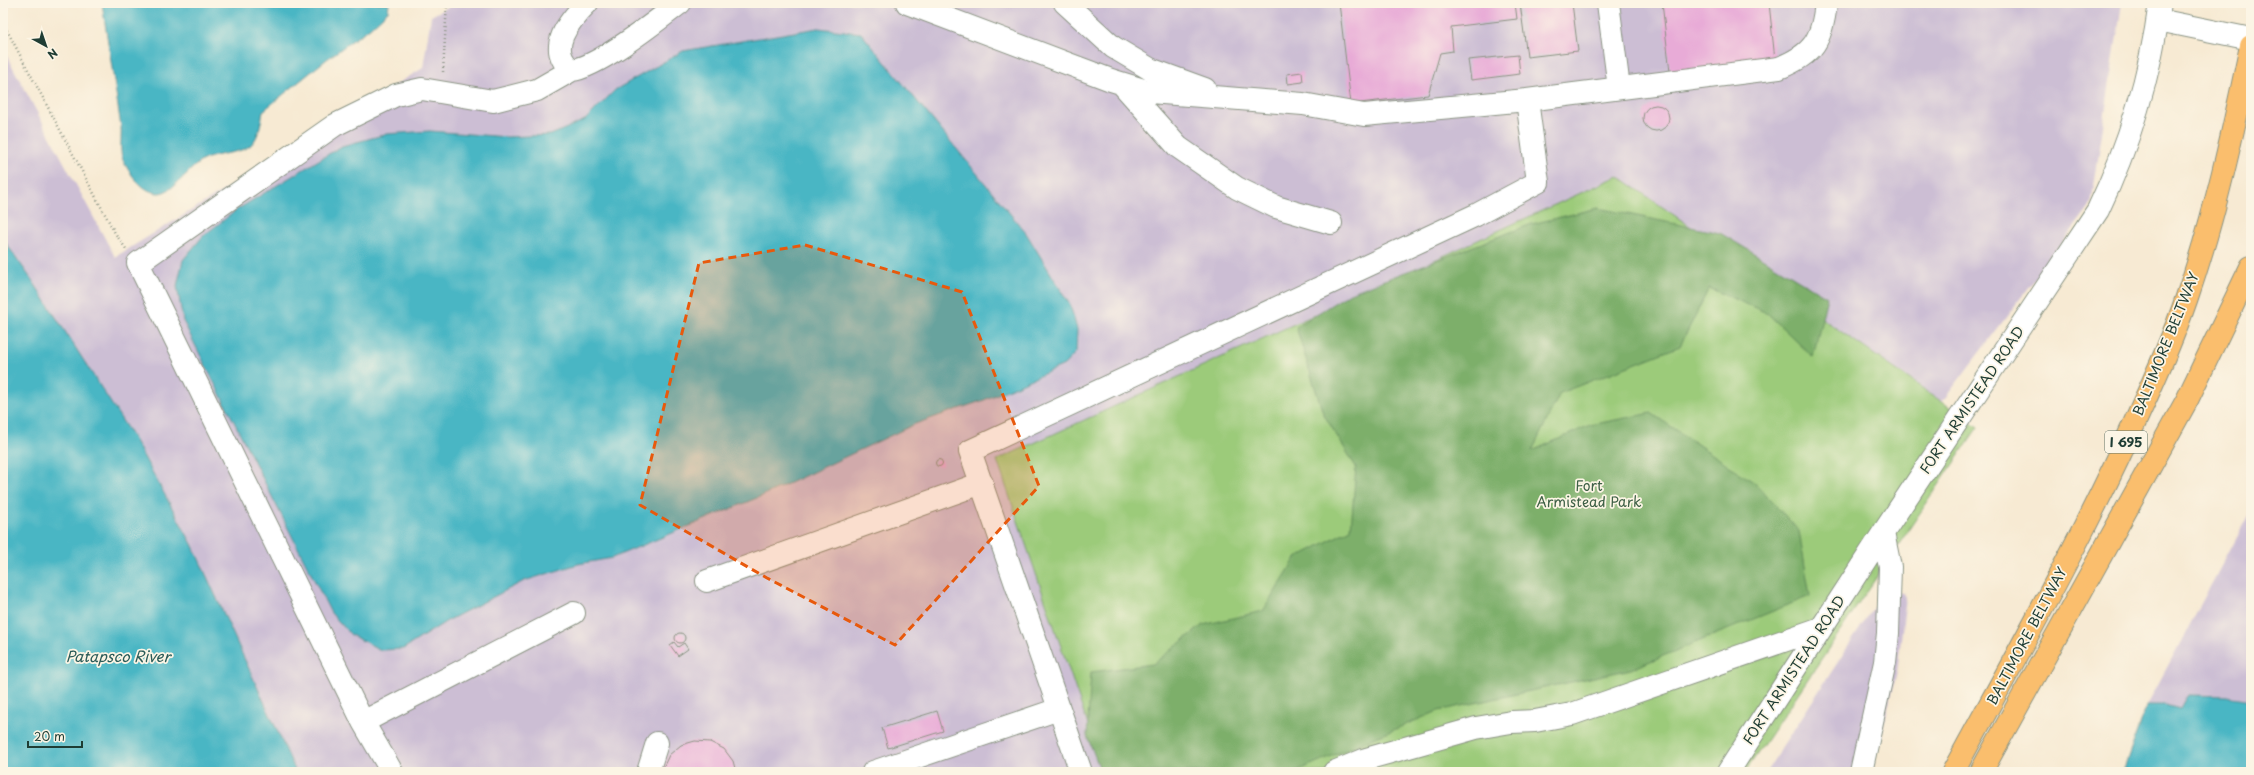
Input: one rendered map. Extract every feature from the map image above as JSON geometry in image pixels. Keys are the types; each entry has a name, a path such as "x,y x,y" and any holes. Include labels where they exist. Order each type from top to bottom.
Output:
{"highway":[{"name":"BALTIMORE BELTWAY","path":"1953,772 2053,589 2116,466 2155,378 2186,302 2213,216 2251,46"},
{"name":"BALTIMORE BELTWAY","path":"1981,772 2187,400 2251,267"}],"street":[{"path":"572,70 564,64 559,53 560,42 574,16 587,3"},
{"path":"392,772 362,722 138,263 335,125 396,95 422,89 493,101 537,90 572,70 582,69 612,51 680,3"},
{"path":"907,3 1122,84 1150,92 1234,100 1304,104 1364,114 1527,100 1779,68 1797,60 1810,51 1818,40 1824,23 1826,3"},
{"path":"1065,3 1113,47 1150,69 1234,100"},
{"path":"1608,3 1619,88"},
{"path":"2159,12 2251,39"},
{"name":"FORT ARMISTEAD ROAD","path":"1728,772 1883,533 2098,210 2119,165 2140,105 2159,12"},
{"path":"1122,84 1178,147 1237,188 1276,207 1331,223"},
{"path":"1081,772 970,451 1476,215 1538,182 1527,100"},
{"path":"707,581 982,483"},
{"path":"1861,772 1885,662 1888,632 1890,567 1883,533"},
{"path":"362,722 574,613"},
{"path":"1334,772 1366,759 1476,728 1511,722 1536,722 1572,714 1821,628"},
{"path":"873,772 1059,709"},
{"path":"648,772 657,743"}],"path":[{"path":"443,92 447,3"},
{"path":"3,23 115,233 138,263"}],"highlighted area":[{"path":"805,245 962,292 1039,486 895,645 767,578 640,505 699,263"}],"shaded area":[{"path":"455,3 2122,3 2091,205 1942,402 1618,176 997,460 1104,772 296,772 192,544 134,439 34,283 3,239 3,49 115,257 423,68 431,16"},
{"path":"2251,510 2251,700 2227,696 2188,695 2180,709 2165,705 2147,705"},
{"path":"1903,592 1906,597 1897,672 1872,772 1766,772 1883,593"}],"green space":[{"name":"Fort Armistead Park","path":"1618,176 1978,427 1745,772 1104,772 997,460"},
{"path":"1598,208 1720,233 1827,297 1813,357 1767,313 1709,288 1680,346 1560,393 1532,451 1590,425 1651,413 1755,483 1799,531 1810,596 1631,669 1438,711 1294,772 1101,772 1087,736 1091,672 1153,664 1203,625 1263,611 1296,558 1351,529 1356,467 1323,413 1296,327 1350,293 1532,224"}],"water":[{"path":"102,3 389,3 388,11 371,27 327,59 263,111 257,136 253,143 247,148 208,158 202,161 171,188 159,193 147,190 142,186 129,171 123,160 121,148 121,127"},
{"path":"818,28 861,33 1026,233 1070,305 1077,329 1076,352 1064,365 984,400 915,424 764,495 612,558 578,564 524,581 447,621 403,649 381,650 351,635 331,613 183,321 177,286 183,260 203,236 238,209 342,146 387,134 430,131 507,137 551,135 585,120 615,90 683,51"},
{"name":"Patapsco River","path":"3,239 34,283 134,439 192,544 296,772 3,772"},
{"path":"2188,695 2227,696 2251,700 2251,772 2123,772 2147,705 2165,705 2180,709"}],"building":[{"path":"1339,3 1515,3 1517,19 1451,27 1453,51 1440,53 1428,95 1351,104"},
{"path":"1520,3 1572,3 1578,51 1527,57"},
{"path":"1662,3 1769,3 1775,60 1670,72"},
{"path":"1518,55 1520,74 1471,80 1468,60"},
{"path":"1302,72 1303,82 1288,84 1287,74"},
{"path":"1656,105 1665,109 1669,118 1665,127 1656,131 1647,127 1643,118 1647,109"},
{"path":"939,459 942,460 942,466 939,467 936,466 935,463 936,460"},
{"path":"680,633 685,638 680,643 675,638"},
{"path":"674,642 678,647 684,643 688,649 678,656 670,645"},
{"path":"937,711 943,731 888,748 882,728"},
{"path":"695,741 710,742 724,749 733,761 736,772 661,772 669,755 681,745"}]}
